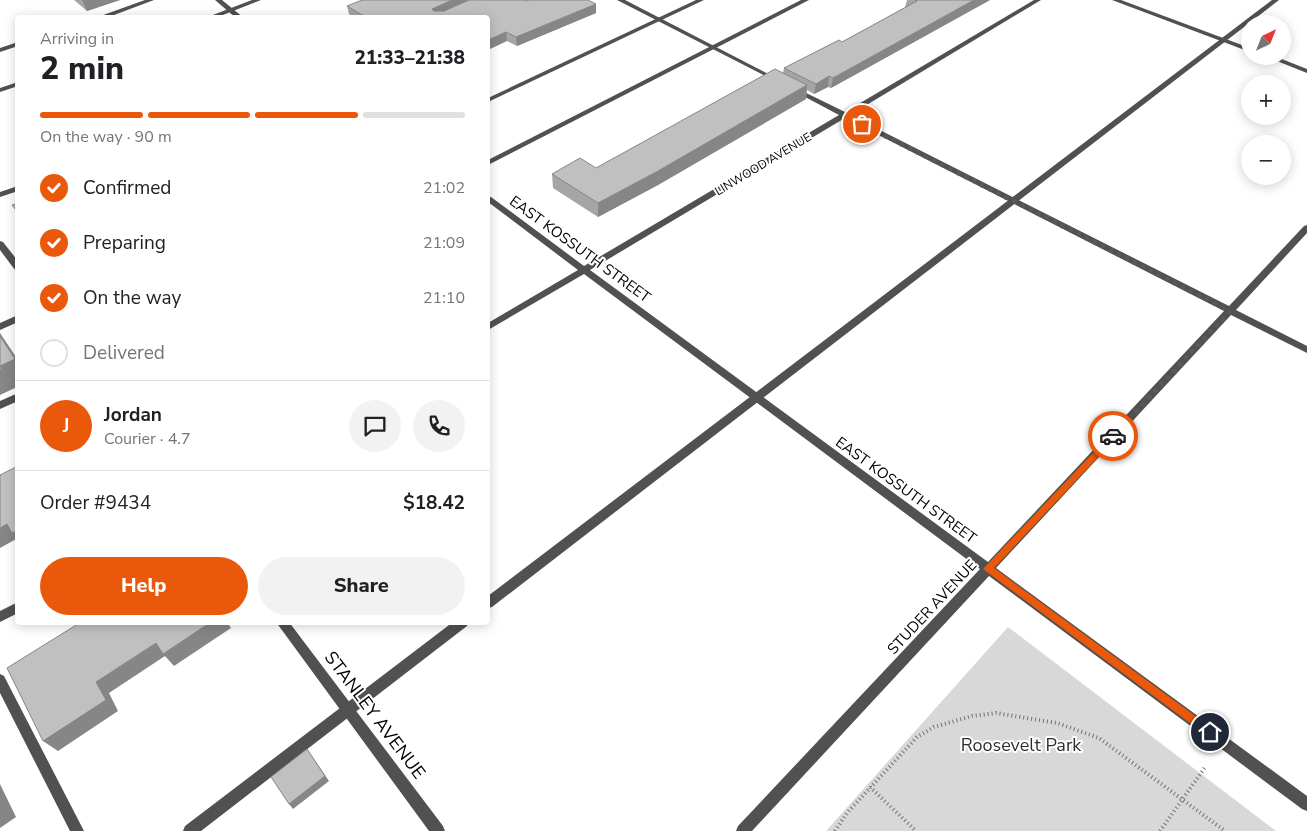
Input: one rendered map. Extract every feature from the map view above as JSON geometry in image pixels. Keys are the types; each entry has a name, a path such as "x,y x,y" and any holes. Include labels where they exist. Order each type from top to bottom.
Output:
{"street":[{"path":"107,15 151,0"},
{"path":"218,0 237,15"},
{"path":"216,15 258,0"},
{"path":"620,0 1307,350"},
{"path":"490,99 701,0"},
{"path":"490,162 806,0"},
{"name":"LINWOOD AVENUE","path":"490,327 1038,0"},
{"path":"1115,0 1241,47"},
{"path":"490,601 1276,0"},
{"path":"0,50 15,45"},
{"path":"1291,65 1307,71"},
{"path":"0,90 15,85"},
{"path":"0,196 15,189"},
{"name":"EAST KOSSUTH STREET","path":"490,200 1306,802"},
{"name":"STUDER AVENUE","path":"742,831 1307,228"},
{"path":"0,244 15,264"},
{"path":"0,326 15,319"},
{"path":"0,405 15,398"},
{"path":"0,618 15,609"},
{"name":"STANLEY AVENUE","path":"284,625 438,831"},
{"path":"190,831 458,625"},
{"path":"0,680 77,831"}],"path":[{"path":"835,831 847,813 917,737 928,730 972,716 996,713 1056,723 1099,738 1225,831"},
{"path":"1160,831 1206,766"},
{"path":"870,787 916,831"}],"green space":[{"name":"Roosevelt Park","path":"1008,627 1276,831 826,831"}],"building":[{"path":"362,0 452,0 432,9 434,11 444,11 469,0 588,0 596,4 516,37 506,32 490,39 490,15 362,15 347,6"},
{"path":"915,0 974,0 833,78 829,76 816,84 784,68 839,40 842,42 917,1"},
{"path":"775,69 807,85 658,171 598,203 552,174 580,158 596,168"},
{"path":"0,336 15,359 0,366"},
{"path":"15,468 15,532 12,533 7,524 0,528 0,475"},
{"path":"76,625 206,625 163,654 156,643 96,682 106,700 43,741 7,668"},
{"path":"307,749 325,776 289,804 271,777"}],"way so far":[{"path":"862,124 1230,311 1113,436"}],"route":[{"path":"1113,436 988,569 1210,732"}]}
